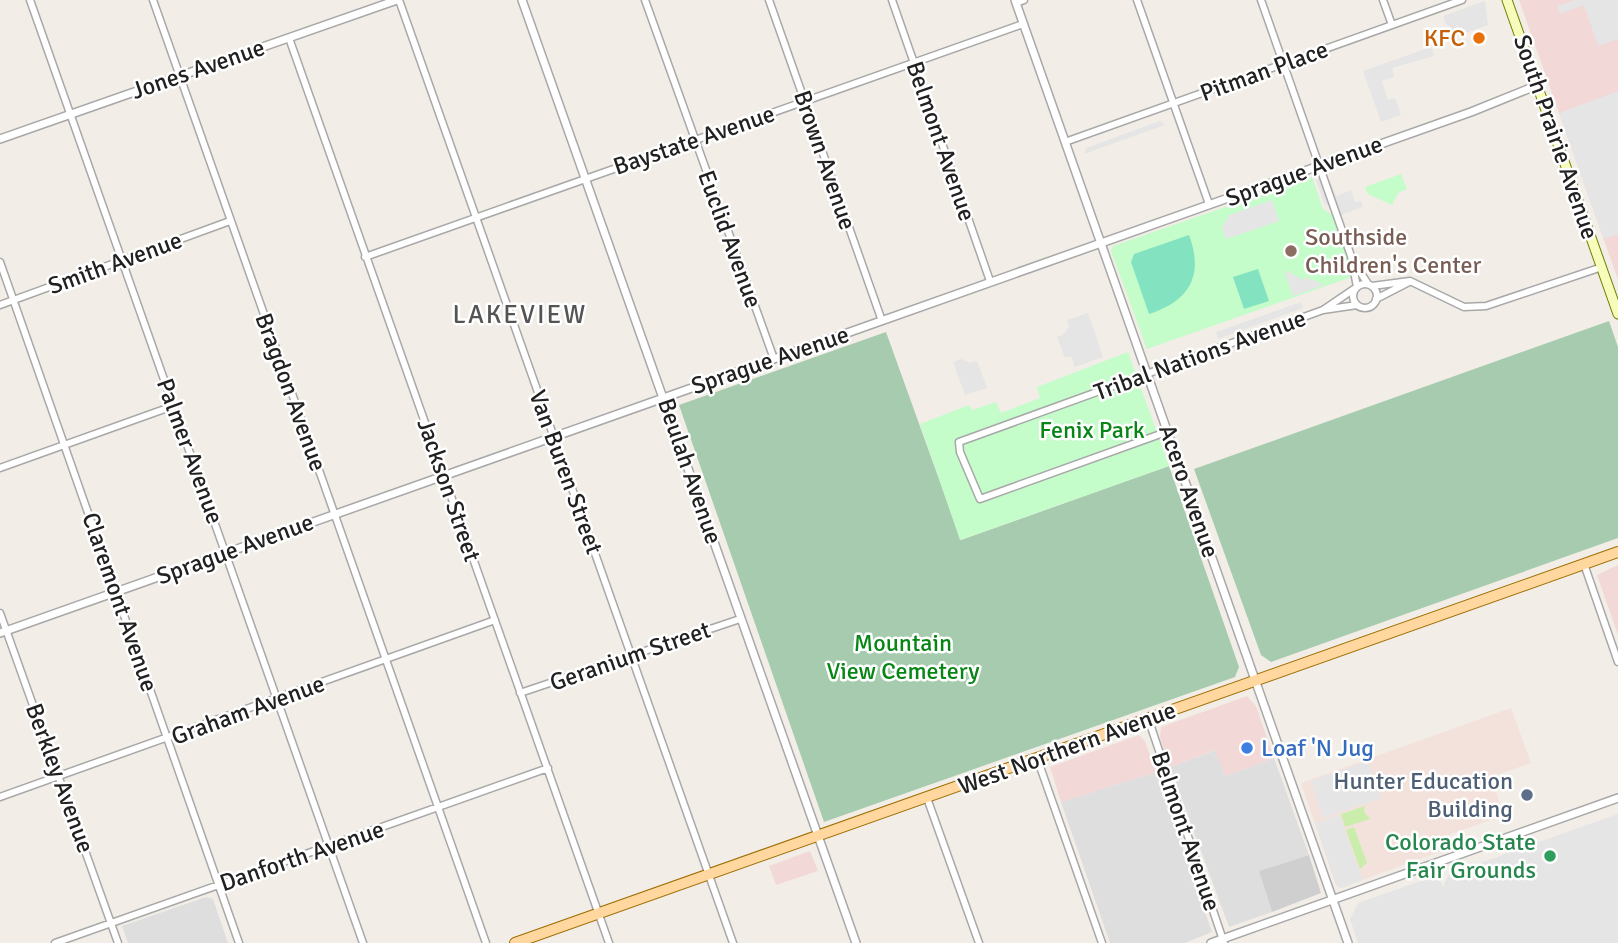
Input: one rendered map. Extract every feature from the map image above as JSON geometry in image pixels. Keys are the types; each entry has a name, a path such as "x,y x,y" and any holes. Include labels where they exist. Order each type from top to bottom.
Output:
{"main road":[{"name":"South Prairie Avenue","path":"1507,0 1602,267 1615,295 1618,314"},
{"name":"West Northern Avenue","path":"515,943 1618,552"}],"street":[{"name":"Palmer Avenue","path":"30,0 363,943"},
{"name":"Bragdon Avenue","path":"153,0 486,943"},
{"name":"Jones Avenue","path":"0,139 398,0"},
{"name":"Van Buren Street","path":"398,0 733,943"},
{"name":"Beulah Avenue","path":"522,0 856,943"},
{"name":"Euclid Avenue","path":"645,0 774,359"},
{"name":"Brown Avenue","path":"769,0 882,321"},
{"name":"Belmont Avenue","path":"892,0 990,281"},
{"path":"1137,0 1209,204"},
{"path":"1261,0 1351,256 1355,288 1353,300 1357,305"},
{"path":"1383,0 1392,25"},
{"name":"Pitman Place","path":"1065,142 1462,0"},
{"name":"Acero Avenue","path":"1018,1 1023,24 1348,943"},
{"name":"Baystate Avenue","path":"365,257 1023,24"},
{"name":"Jackson Street","path":"289,38 609,943"},
{"name":"Sprague Avenue","path":"3,632 1471,112 1538,85"},
{"name":"Smith Avenue","path":"0,305 230,221"},
{"path":"1351,256 1377,299"},
{"name":"Claremont Avenue","path":"0,262 239,943"},
{"path":"1323,310 1355,288 1410,281 1464,307 1486,306 1602,267"},
{"path":"1323,310 1357,305 1368,307 1410,281"},
{"name":"Tribal Nations Avenue","path":"1169,431 980,499 960,452 959,442 1323,310"},
{"path":"0,468 173,406"},
{"path":"1584,564 1618,662"},
{"name":"Berkley Avenue","path":"0,613 3,632 59,776 118,943"},
{"name":"Geranium Street","path":"520,693 740,619"},
{"name":"Graham Avenue","path":"0,797 495,620"},
{"name":"Belmont Avenue","path":"1148,718 1224,941"},
{"path":"1037,758 1102,943"},
{"name":"Danforth Avenue","path":"55,943 548,768"},
{"path":"927,798 979,943"},
{"path":"1211,943 1224,941 1618,798"}],"shaded area":[{"path":"1519,0 1618,0 1618,279 1617,277"},
{"path":"1575,0 1618,0 1618,39 1598,46 1584,5 1560,14 1557,6"},
{"path":"1485,1 1488,25 1457,36 1445,22 1443,16"},
{"path":"1431,47 1434,56 1392,68 1394,77 1382,81 1388,100 1395,98 1401,115 1381,122 1363,71"},
{"path":"1618,91 1618,234 1604,239 1559,113"},
{"path":"1160,121 1165,125 1084,154 1086,148"},
{"path":"1328,176 1336,196 1351,190 1355,202 1361,201 1363,207 1341,215 1324,203 1316,180"},
{"path":"1272,200 1279,221 1226,239 1222,228 1229,215"},
{"path":"1284,270 1304,280 1306,277 1324,285 1293,296"},
{"path":"1301,302 1303,308 1218,339 1216,332"},
{"path":"1088,313 1103,357 1075,367 1071,356 1065,358 1057,337 1063,335 1069,327 1067,320"},
{"path":"961,359 970,363 977,361 987,388 965,395 953,362"},
{"path":"1618,565 1618,635 1597,575"},
{"path":"1247,696 1256,706 1274,758 1225,776 1215,750 1170,767 1160,737 1161,727"},
{"path":"1511,708 1531,763 1491,777 1504,815 1435,840 1439,852 1341,888 1336,885 1301,783"},
{"path":"1139,735 1145,741 1156,772 1061,802 1050,767"},
{"path":"1216,750 1225,776 1274,758 1309,855 1259,871 1272,912 1229,927 1170,767"},
{"path":"1368,761 1381,798 1323,818 1311,781"},
{"path":"1156,772 1212,932 1185,943 1110,943 1061,802"},
{"name":"Colorado State Fair Grounds","path":"1618,814 1618,943 1358,943 1350,919 1358,903 1438,875 1443,887 1449,874"},
{"path":"1339,815 1363,880 1341,888 1336,885 1315,823"},
{"path":"810,851 818,871 776,885 769,866"},
{"path":"1309,855 1321,893 1272,912 1259,871"},
{"path":"206,897 213,899 228,943 128,943 122,926"}],"green space":[{"path":"1401,174 1407,189 1398,193 1392,205 1368,194 1365,187"},
{"path":"1312,177 1323,209 1340,220 1360,274 1147,349 1111,251 1113,246"},
{"path":"1189,235 1195,262 1190,285 1175,302 1149,314 1131,262 1134,254"},
{"path":"1258,269 1269,301 1244,309 1233,277"},
{"path":"1609,321 1618,347 1618,538 1271,662 1261,655 1194,469"},
{"name":"Mountain View Cemetery","path":"886,332 961,540 1169,466 1239,667 1235,677 824,822 679,405"},
{"name":"Fenix Park","path":"1128,352 1169,466 960,540 920,424 969,405 972,410 996,402 1001,413 1040,398 1037,387"},
{"path":"1365,806 1364,812 1370,819 1345,827 1341,814"},
{"path":"1354,827 1367,863 1360,869 1346,830"}],"place":[{"name":"KFC","path":"1479,38"},
{"name":"Southside Children's Center","path":"1291,251"},
{"name":"Loaf 'N Jug","path":"1247,748"},
{"name":"Hunter Education Building","path":"1527,795"},
{"name":"Colorado State Fair Grounds","path":"1550,856"}],"district":[{"name":"LAKEVIEW","path":"520,315"}]}
